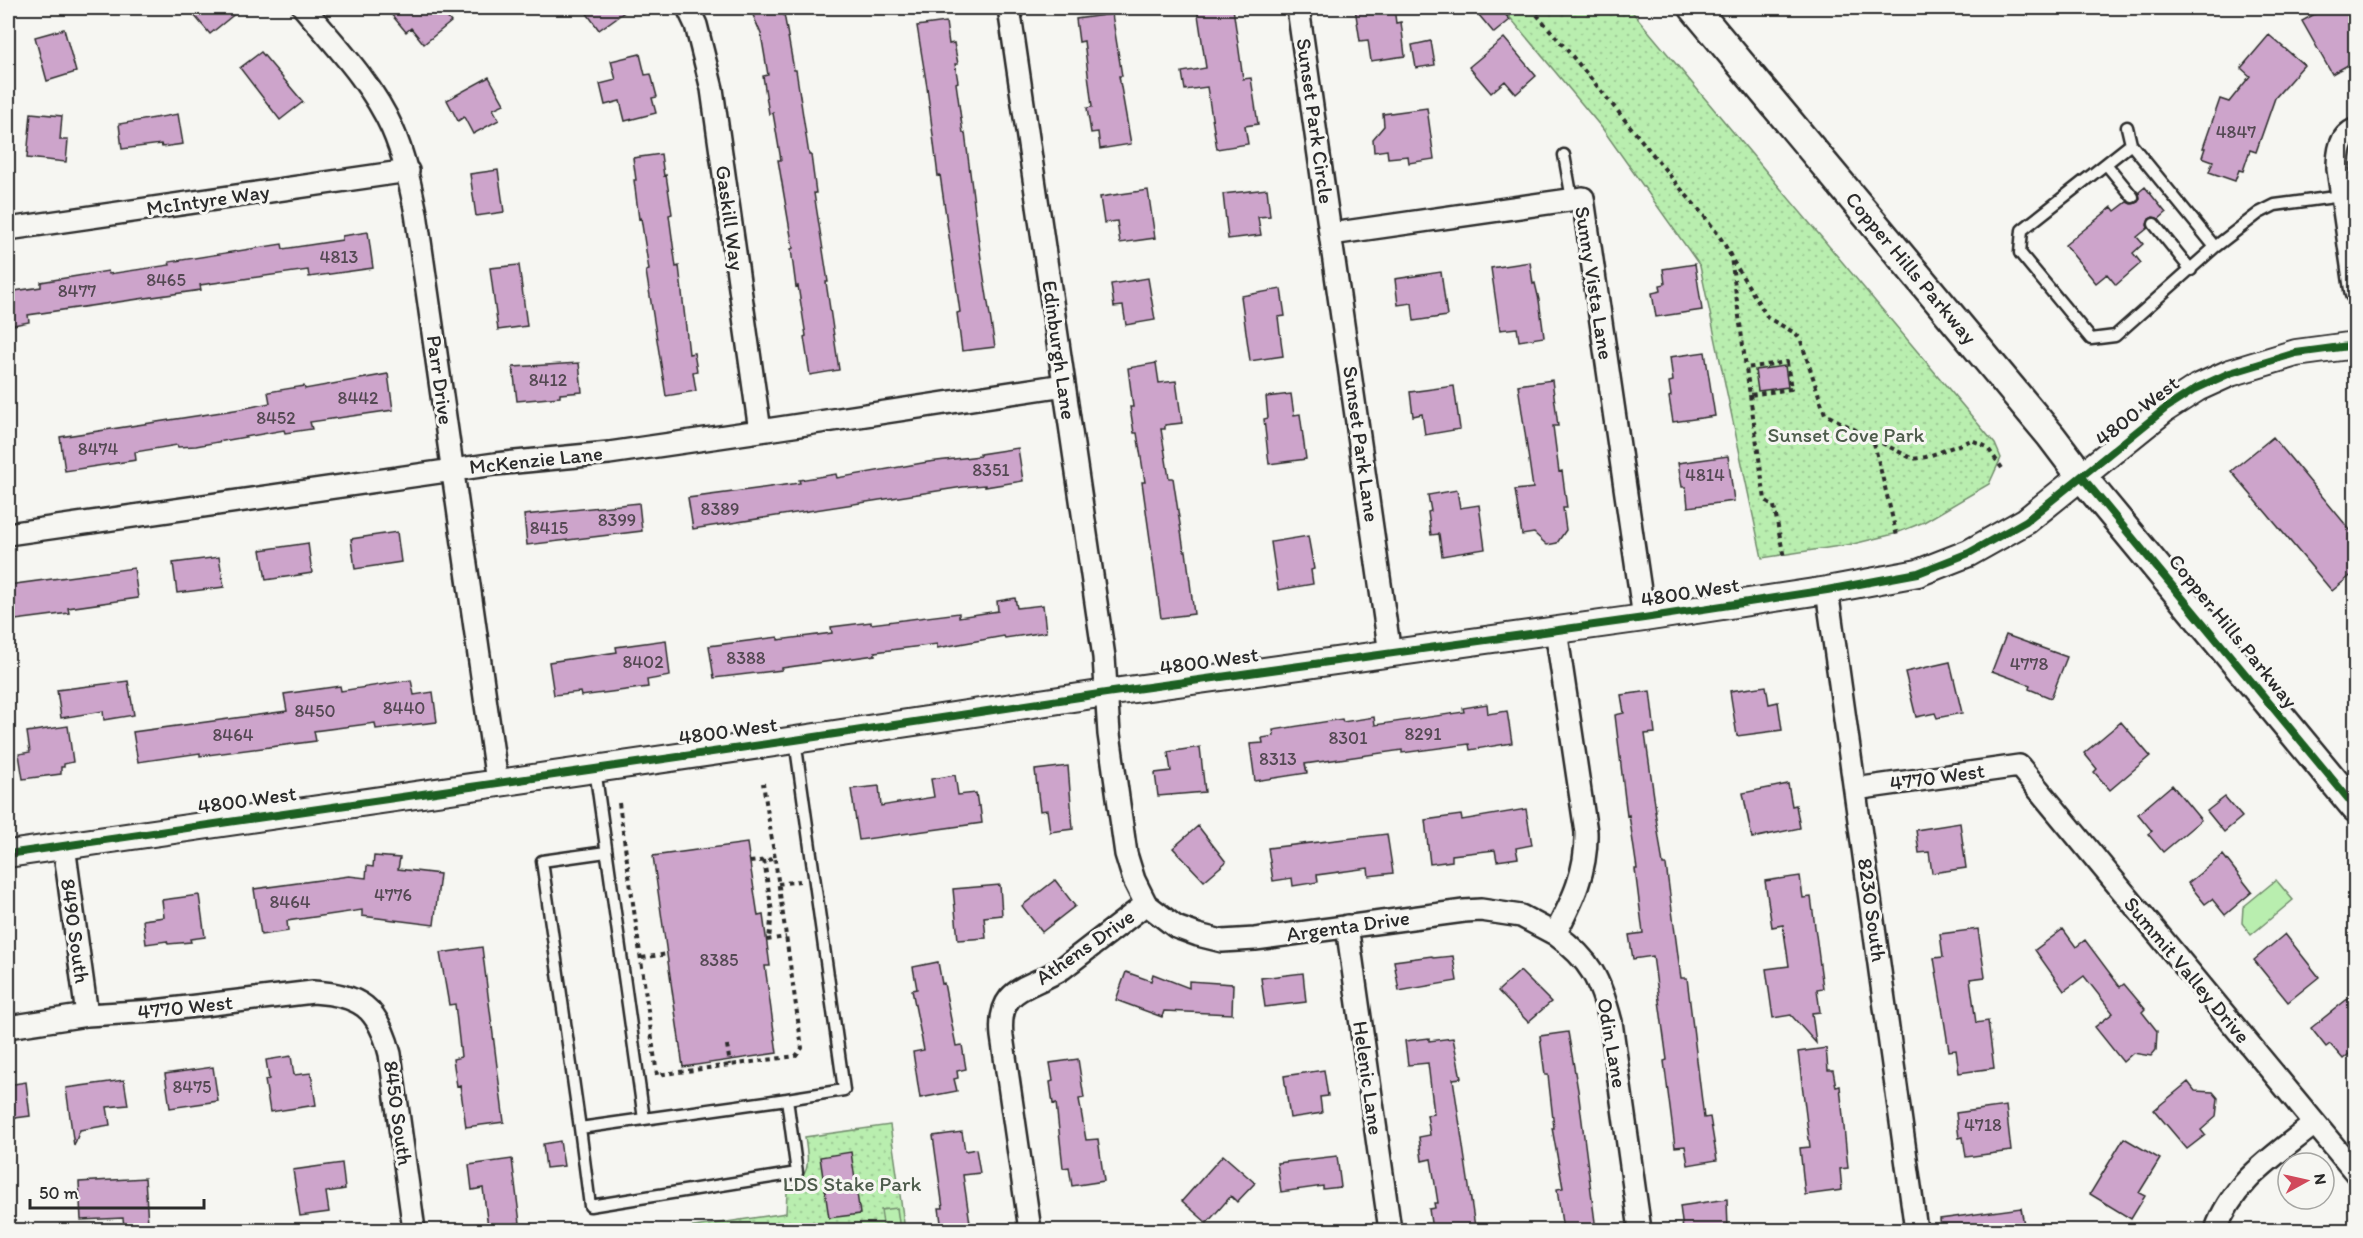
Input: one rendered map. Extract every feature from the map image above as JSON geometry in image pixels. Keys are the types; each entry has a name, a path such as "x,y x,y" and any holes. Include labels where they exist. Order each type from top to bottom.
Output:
{"main road":[{"name":"Copper Hills Parkway","path":"1694,8 2051,436 2082,477 2355,808"}],"street":[{"name":"Parr Drive","path":"304,8 375,97 392,127 408,171 416,213 497,782"},
{"name":"Gaskill Way","path":"688,8 696,25 712,89 760,431"},
{"name":"Edinburgh Lane","path":"1009,8 1103,655 1106,693"},
{"name":"Sunset Park Circle","path":"1298,8 1331,234"},
{"path":"2355,129 2344,138 2338,151 2355,293"},
{"name":"McIntyre Way","path":"8,229 408,171"},
{"name":"Sunny Vista Lane","path":"1331,234 1583,198 1644,618"},
{"name":"Sunset Park Lane","path":"1331,234 1390,654"},
{"name":"4800 West","path":"8,854 1106,693 1644,618 1827,590 1918,573 1969,553 2026,521 2166,408 2197,388 2230,373 2296,352 2355,345"},
{"name":"McKenzie Lane","path":"8,534 453,470 609,453 1064,385"},
{"name":"8230 South","path":"1827,590 1916,1230"},
{"path":"1555,934 1575,897 1586,851 1586,832 1556,630"},
{"name":"Athens Drive","path":"1030,1230 1002,1036 1003,1008 1009,998 1063,968 1146,904 1134,880 1126,854 1109,734 1106,693"},
{"name":"4770 West","path":"1855,789 2019,766"},
{"name":"Summit Valley Drive","path":"2019,766 2355,1173"},
{"name":"8490 South","path":"64,846 87,1016"},
{"name":"Argenta Drive","path":"1146,904 1176,927 1222,941 1255,939 1464,910 1521,916 1555,934"},
{"name":"Helenic Lane","path":"1347,926 1390,1230"},
{"name":"Odin Lane","path":"1555,934 1576,950 1602,988 1611,1022 1640,1230"},
{"name":"4770 West","path":"8,1027 87,1016 154,1011 313,992 340,994 362,1003"},
{"name":"8450 South","path":"362,1003 375,1017 385,1035 390,1054 414,1230"},
{"path":"2216,1230 2222,1212 2242,1184 2314,1124"}],"lane":[{"path":"2127,127 2131,144 2215,247"},
{"path":"2131,144 2022,230 2020,253 2091,339 2115,336 2215,247 2259,213 2276,204 2342,196"},
{"path":"1564,155 1572,199"},
{"path":"2106,164 2133,197"},
{"path":"2154,224 2191,270"},
{"path":"580,1128 844,1090 795,740"},
{"path":"595,768 644,1119"},
{"path":"606,852 542,861 590,1206 797,1173 787,1099"}],"path":[{"path":"1531,8 1712,228 1768,318 1800,338 1825,414 1914,459 1926,457 1972,440 1987,447 2004,471"},
{"path":"1731,257 1765,500 1774,506 1784,558"},
{"path":"1746,368 1787,362 1791,389 1750,395"},
{"path":"1873,439 1897,536"},
{"path":"619,803 657,1075 796,1056 802,1048 763,783"},
{"path":"750,862 775,859"},
{"path":"764,860 772,912 768,940 786,937"},
{"path":"778,884 800,881"},
{"path":"642,958 667,954"},
{"path":"727,1045 730,1065"}],"green space":[{"name":"Sunset Cove Park","path":"1502,8 1629,8 1995,444 2001,458 1989,484 1924,522 1894,534 1853,544 1762,558 1700,266 1602,128"},
{"path":"2276,880 2293,900 2251,935 2242,923 2243,907"},
{"name":"LDS Stake Park","path":"890,1125 905,1230 674,1230 786,1213 787,1192 804,1174 806,1168 805,1137"},
{"path":"897,1208 900,1230 884,1230 881,1210"}],"building":[{"path":"188,8 242,8 210,34"},
{"path":"386,8 439,8 451,22 424,44 411,28 406,32"},
{"path":"583,8 630,8 599,30"},
{"path":"750,8 783,8 794,70 796,70 809,155 811,155 816,193 814,193 839,370 810,375 798,286 796,287 791,249 793,248 778,160 781,160 773,113 769,114 763,76 768,75 761,34"},
{"path":"1197,8 1233,8 1243,79 1251,78 1258,124 1245,126 1248,144 1217,149 1207,87 1185,90 1182,72 1206,68"},
{"path":"1355,8 1394,8 1396,23 1401,22 1405,56 1371,61 1368,40 1360,41"},
{"path":"1473,8 1500,8 1510,20 1494,33"},
{"path":"2311,8 2348,8 2355,22 2355,61 2332,74 2302,21 2315,14"},
{"path":"1112,14 1122,76 1119,76 1131,144 1100,149 1098,132 1091,133 1087,108 1092,107 1084,41 1079,42 1076,19"},
{"path":"946,22 949,44 954,43 958,64 955,64 958,82 956,83 995,347 962,351 957,313 960,312 917,26"},
{"path":"64,29 76,72 47,81 35,37"},
{"path":"2269,35 2304,65 2275,98 2256,152 2250,150 2243,171 2239,170 2235,181 2209,172 2213,161 2202,157 2205,148 2203,148 2220,99 2229,102 2250,76 2241,68"},
{"path":"1504,38 1536,76 1516,94 1505,81 1491,93 1469,67"},
{"path":"1431,41 1435,65 1416,68 1412,45"},
{"path":"261,52 303,102 280,120 240,68"},
{"path":"640,54 645,75 651,74 657,97 652,98 656,113 625,121 620,101 605,105 600,84 616,80 611,61"},
{"path":"489,77 504,104 493,109 499,120 473,134 464,117 458,121 447,100"},
{"path":"1427,108 1434,159 1409,163 1408,156 1388,158 1387,150 1374,152 1373,139 1384,126 1383,114"},
{"path":"31,113 62,116 60,140 68,140 66,162 27,158"},
{"path":"178,114 183,144 122,149 119,124"},
{"path":"661,154 672,214 669,215 676,267 679,266 689,354 694,353 697,371 693,372 696,391 666,396 646,271 649,270 641,218 639,219 633,158"},
{"path":"498,170 504,212 476,216 470,174"},
{"path":"2145,187 2166,213 2159,219 2153,217 2149,219 2148,228 2137,237 2143,244 2133,253 2141,263 2116,285 2107,274 2096,283 2065,245 2112,207 2115,211 2127,202 2137,203 2140,199 2139,192"},
{"path":"1267,189 1270,216 1258,217 1261,235 1228,239 1223,194"},
{"path":"1148,190 1155,238 1120,243 1117,221 1104,223 1100,197"},
{"path":"368,232 373,268 309,277 308,270 200,285 201,290 28,315 29,322 8,326 8,292 41,287 41,282 108,271 109,274 170,265 169,262 282,244 283,249 342,240 342,236"},
{"path":"1530,262 1533,284 1535,283 1539,300 1544,337 1519,341 1517,328 1500,330 1491,268"},
{"path":"1695,264 1702,310 1656,317 1652,293 1661,291 1660,285 1665,284 1663,269"},
{"path":"519,265 527,326 498,330 490,268"},
{"path":"1441,272 1447,316 1414,321 1412,303 1398,305 1395,279"},
{"path":"1148,278 1155,320 1126,325 1123,306 1114,307 1111,284"},
{"path":"1281,289 1285,316 1278,317 1283,356 1250,361 1241,296"},
{"path":"1705,352 1715,416 1673,422 1669,397 1671,396 1669,382 1673,381 1670,357"},
{"path":"579,363 582,392 560,394 560,397 517,401 513,367"},
{"path":"1156,363 1159,383 1176,381 1182,423 1165,425 1165,429 1161,429 1169,478 1173,478 1194,614 1161,618 1142,482 1145,482 1130,407 1133,407 1128,368"},
{"path":"1785,366 1788,387 1758,391 1755,370"},
{"path":"388,374 393,410 310,422 312,429 285,433 284,430 196,446 178,447 177,445 135,452 136,460 65,471 60,437 241,409 270,403 268,392 304,386 305,389"},
{"path":"1552,380 1558,426 1553,426 1559,472 1562,471 1567,508 1563,508 1566,530 1557,543 1547,545 1534,533 1522,535 1515,490 1533,488 1518,385"},
{"path":"1454,386 1460,429 1425,435 1422,414 1413,416 1410,392"},
{"path":"1291,394 1294,415 1300,414 1306,459 1269,464 1264,419 1268,418 1266,397"},
{"path":"2273,437 2355,536 2355,572 2332,591 2231,471"},
{"path":"1018,448 1023,481 985,487 985,485 963,487 693,529 688,498 800,483 799,480 836,474 837,478"},
{"path":"1728,456 1734,501 1688,507 1686,487 1682,487 1678,463"},
{"path":"1457,490 1460,508 1479,505 1485,549 1442,556 1439,534 1431,535 1428,495"},
{"path":"639,503 642,531 527,545 524,515"},
{"path":"397,532 401,562 355,569 351,539"},
{"path":"1308,536 1314,569 1311,570 1313,584 1278,590 1271,542"},
{"path":"308,543 312,573 266,580 261,550"},
{"path":"219,557 224,587 177,593 173,563"},
{"path":"134,568 138,598 68,608 69,613 8,621 8,585"},
{"path":"1015,598 1017,608 1043,605 1046,632 1005,638 1004,636 937,648 937,644 875,652 875,655 714,678 709,646 832,633 831,627 871,622 871,624 959,613 959,617 998,611 997,601"},
{"path":"2006,635 2067,657 2051,698 2029,689 2030,685 1992,671"},
{"path":"666,640 670,676 647,680 648,687 581,696 580,692 554,695 549,662 617,652 616,647"},
{"path":"1950,662 1962,713 1937,718 1935,713 1916,717 1905,672"},
{"path":"411,680 414,695 433,692 437,722 376,729 375,723 314,731 316,741 138,762 133,732 287,711 284,694 340,686 341,691"},
{"path":"128,681 134,715 104,720 103,711 61,718 57,690"},
{"path":"1766,686 1769,704 1778,702 1782,730 1737,736 1730,691"},
{"path":"1650,691 1655,733 1645,734 1655,811 1663,865 1666,865 1681,978 1687,978 1704,1118 1710,1117 1717,1160 1688,1165 1685,1146 1675,1147 1664,1061 1667,1060 1653,956 1633,959 1629,935 1643,933 1635,869 1637,869 1629,815 1627,816 1615,715 1624,713 1621,695"},
{"path":"1487,704 1488,714 1507,711 1512,743 1470,750 1469,744 1402,753 1402,750 1305,764 1307,773 1255,781 1250,744 1263,743 1262,738 1274,736 1273,730 1342,719 1343,722 1374,717 1375,725 1464,712 1463,708"},
{"path":"2121,722 2150,756 2110,790 2094,772 2097,769 2084,753"},
{"path":"68,726 73,762 61,767 61,774 23,779 19,754 30,752 27,732"},
{"path":"1200,747 1205,792 1158,796 1155,773 1171,771 1168,752"},
{"path":"1068,766 1073,829 1050,832 1047,810 1040,811 1035,770"},
{"path":"955,775 958,795 976,793 982,823 859,840 851,789 879,786 881,806 934,797 931,779"},
{"path":"1788,784 1792,806 1796,805 1800,828 1752,838 1743,793"},
{"path":"2172,785 2201,820 2163,852 2148,834 2152,831 2138,814"},
{"path":"2225,797 2242,817 2224,832 2207,811"},
{"path":"1526,809 1532,845 1516,848 1518,858 1497,861 1495,850 1452,855 1452,861 1430,864 1425,820 1461,815 1462,820"},
{"path":"1960,823 1966,868 1932,873 1929,852 1919,853 1916,830"},
{"path":"1198,826 1226,862 1204,881 1173,848"},
{"path":"1387,834 1393,873 1369,876 1368,868 1317,875 1318,882 1293,886 1292,878 1273,881 1268,848"},
{"path":"747,843 758,916 763,915 770,966 765,966 777,1053 683,1067 653,856"},
{"path":"2223,855 2252,892 2225,915 2212,899 2205,904 2188,883"},
{"path":"374,856 400,858 398,869 440,874 434,925 362,916 362,910 287,921 288,931 261,935 254,889 349,876 366,878 367,866 373,867"},
{"path":"1800,876 1803,898 1811,897 1823,988 1817,989 1820,1012 1812,1013 1816,1043 1791,1015 1773,1018 1766,969 1789,966 1783,925 1772,927 1765,881"},
{"path":"1055,880 1075,906 1042,932 1022,906"},
{"path":"1000,885 1002,915 984,917 986,938 958,940 953,889"},
{"path":"199,895 205,937 190,939 191,942 168,944 167,941 146,944 143,920 164,917 162,900"},
{"path":"1978,929 1985,977 1970,979 1976,1023 1988,1021 1994,1068 1959,1073 1956,1050 1949,1051 1934,958 1943,957 1940,934"},
{"path":"2063,929 2076,947 2085,940 2120,987 2124,984 2145,1009 2142,1012 2157,1031 2156,1050 2151,1056 2133,1053 2123,1062 2095,1027 2113,1013 2084,976 2064,991 2035,950"},
{"path":"2285,934 2319,977 2288,1002 2254,960"},
{"path":"482,947 504,1122 466,1127 460,1085 457,1086 453,1059 461,1057 455,1004 449,1005 440,953"},
{"path":"1432,956 1433,958 1453,956 1457,981 1399,991 1394,961"},
{"path":"938,962 956,1046 962,1045 966,1069 957,1071 958,1078 954,1079 957,1091 920,1098 913,1052 924,1050 912,990 917,989 913,967"},
{"path":"1520,971 1551,1002 1528,1022 1498,991"},
{"path":"1126,972 1151,981 1153,974 1189,988 1189,981 1233,984 1232,1014 1164,1011 1162,1017 1116,1000"},
{"path":"1303,973 1306,1002 1265,1007 1261,978"},
{"path":"2355,993 2355,1049 2343,1059 2330,1044 2326,1047 2311,1028"},
{"path":"1568,1032 1596,1230 1563,1230 1557,1189 1563,1188 1552,1128 1554,1128 1548,1075 1545,1075 1540,1036"},
{"path":"1429,1038 1429,1041 1453,1038 1461,1078 1453,1079 1475,1227 1432,1230 1429,1209 1435,1208 1434,1203 1438,1203 1431,1159 1422,1161 1419,1137 1430,1135 1427,1115 1434,1114 1428,1063 1408,1065 1405,1041"},
{"path":"1826,1048 1828,1070 1833,1070 1836,1087 1840,1086 1848,1168 1840,1169 1842,1190 1805,1195 1800,1148 1810,1147 1798,1052"},
{"path":"291,1056 294,1075 311,1073 316,1105 270,1112 265,1080 269,1079 266,1060"},
{"path":"1078,1059 1084,1098 1079,1099 1086,1140 1098,1139 1104,1181 1072,1186 1069,1167 1063,1168 1056,1103 1053,1104 1050,1082 1053,1081 1050,1063"},
{"path":"213,1067 218,1101 170,1108 165,1074"},
{"path":"1324,1070 1328,1096 1320,1097 1322,1113 1290,1118 1284,1076"},
{"path":"124,1080 128,1105 107,1107 110,1125 80,1130 74,1146 66,1088"},
{"path":"26,1082 30,1116 8,1119 8,1085"},
{"path":"2188,1082 2195,1091 2213,1092 2218,1098 2216,1117 2201,1130 2205,1135 2187,1149 2154,1110"},
{"path":"2006,1106 2011,1151 1966,1157 1963,1137 1959,1138 1956,1113"},
{"path":"962,1132 965,1151 976,1149 980,1173 963,1175 971,1230 942,1230 939,1208 943,1208 933,1136"},
{"path":"2124,1138 2160,1159 2139,1193 2145,1196 2131,1219 2090,1194"},
{"path":"560,1141 564,1166 546,1168 543,1144"},
{"path":"851,1152 860,1214 829,1218 820,1157"},
{"path":"1223,1155 1255,1183 1237,1202 1231,1196 1207,1223 1182,1201"},
{"path":"1337,1156 1341,1187 1323,1189 1323,1186 1281,1192 1277,1163"},
{"path":"512,1159 520,1223 488,1227 483,1188 472,1190 469,1165"},
{"path":"342,1163 345,1189 326,1192 329,1212 300,1216 293,1170"},
{"path":"145,1178 148,1224 124,1226 123,1218 81,1220 79,1182"},
{"path":"1727,1199 1728,1230 1683,1230 1680,1206"},
{"path":"2021,1208 2025,1230 1941,1230 1940,1219"}],"cycle path":[{"path":"8,854 1106,693 1644,618 1827,590 1918,573 1969,553 2026,521 2166,408 2197,388 2230,373 2296,353 2356,345"},
{"path":"2082,477 2356,808"}]}
